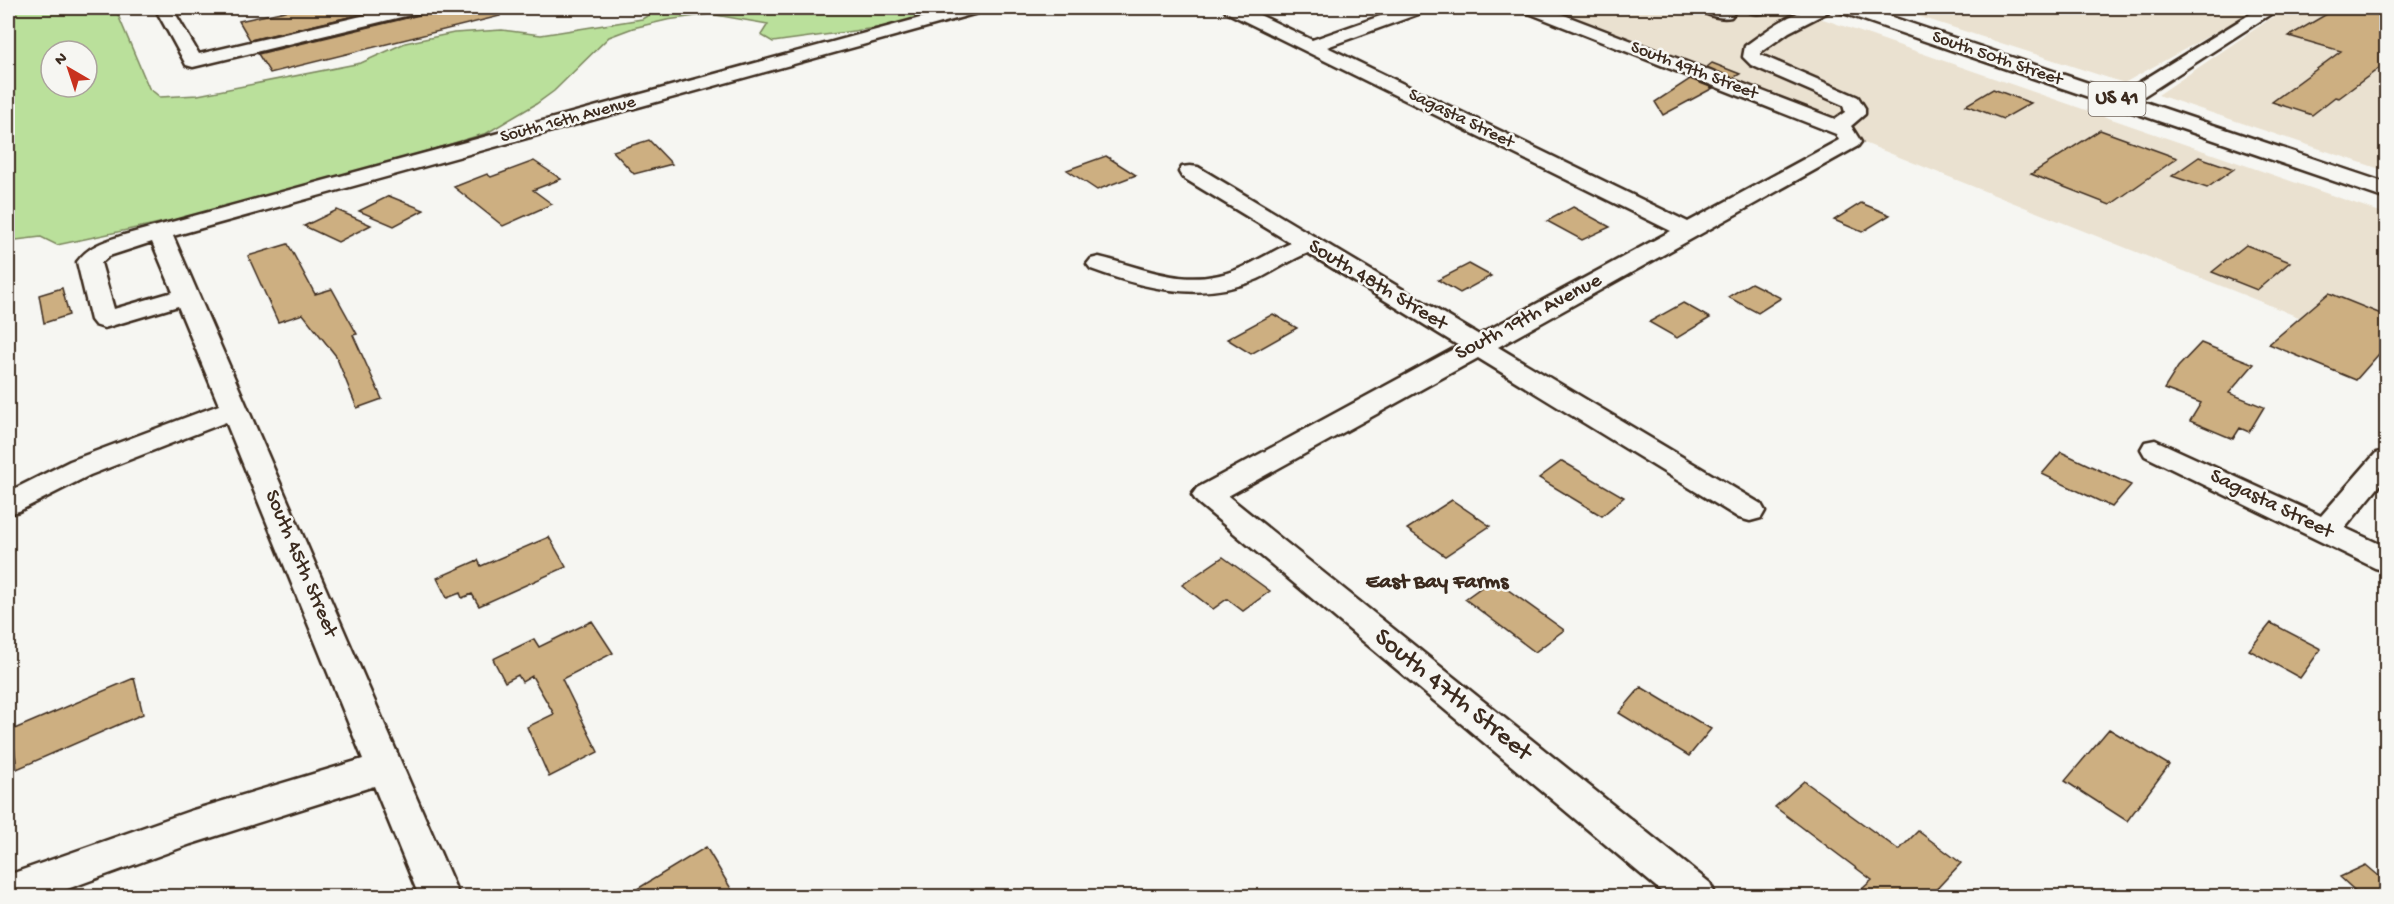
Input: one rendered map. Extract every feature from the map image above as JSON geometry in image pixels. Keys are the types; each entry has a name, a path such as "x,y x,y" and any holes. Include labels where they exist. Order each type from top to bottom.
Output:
{"main road":[{"name":"South 50th Street","path":"1847,8 2386,191"}],"street":[{"path":"164,8 193,61 411,8"},
{"name":"South 16th Avenue","path":"186,296 104,320 89,262 101,251 160,232 975,8"},
{"name":"Sagasta Street","path":"1232,8 1689,231"},
{"path":"1312,46 1418,8"},
{"name":"South 49th Street","path":"1532,8 1844,135"},
{"path":"1708,8 1725,13"},
{"name":"South 19th Avenue","path":"1207,495 1689,231 1844,135 1855,114 1856,108 1851,102 1752,57 1752,50 1783,28 1822,8"},
{"path":"2123,101 2271,8"},
{"name":"South 48th Street","path":"1190,172 1750,512"},
{"name":"South 45th Street","path":"160,232 439,897"},
{"path":"1099,264 1135,278 1159,283 1184,287 1212,285 1247,275 1282,255 1310,245"},
{"path":"8,504 80,468 234,409"},
{"name":"Sagasta Street","path":"2155,449 2386,560"},
{"path":"2325,531 2386,460"},
{"name":"South 47th Street","path":"1207,495 1696,897"},
{"path":"8,893 190,828 385,767"}],"shaded area":[{"path":"1527,8 1791,8 2386,214 2386,352"},
{"path":"1893,8 2259,8 2124,83"},
{"path":"2286,8 2295,8 2386,33 2386,171 2158,95"}],"green space":[{"path":"8,8 115,8 149,88 160,97 198,95 361,63 405,43 454,33 502,30 541,35 642,19 661,8 957,8 890,26 773,42 761,35 768,24 710,14 633,28 609,37 554,91 487,133 358,172 211,212 57,245 41,237 8,241"}],"building":[{"path":"299,8 388,8 250,40 239,21"},
{"path":"427,8 499,8 500,16 270,73 258,54 423,14"},
{"path":"2337,8 2386,8 2386,63 2312,115 2272,102 2341,51 2289,36"},
{"path":"1712,63 1740,74 1733,78 1707,67"},
{"path":"1690,79 1713,88 1663,115 1655,102"},
{"path":"1993,89 2031,103 2003,119 1966,105"},
{"path":"2100,130 2177,158 2110,205 2031,174"},
{"path":"649,140 672,164 634,174 613,151"},
{"path":"1106,156 1136,175 1097,190 1067,170"},
{"path":"2199,157 2234,169 2207,188 2172,176"},
{"path":"534,161 561,179 533,190 552,204 503,226 454,187 487,174 491,177"},
{"path":"389,196 424,210 394,226 359,211"},
{"path":"1861,203 1890,215 1862,232 1834,220"},
{"path":"1573,207 1610,227 1582,240 1547,221"},
{"path":"337,210 371,225 338,242 304,226"},
{"path":"288,244 315,294 332,289 357,334 353,335 382,399 357,408 336,356 303,314 278,322 248,256"},
{"path":"2246,245 2290,262 2257,290 2212,272"},
{"path":"1469,264 1491,276 1460,293 1438,280"},
{"path":"1751,283 1781,298 1758,313 1728,297"},
{"path":"62,288 69,315 44,323 39,295"},
{"path":"2329,293 2386,316 2386,346 2356,380 2269,344"},
{"path":"1683,303 1710,318 1677,338 1649,322"},
{"path":"1273,314 1297,328 1251,354 1227,339"},
{"path":"2201,343 2254,364 2229,393 2264,407 2249,432 2240,428 2233,439 2190,421 2201,403 2164,389 2178,367"},
{"path":"2061,452 2131,485 2112,507 2042,474"},
{"path":"1562,461 1624,497 1602,516 1539,478"},
{"path":"1452,500 1490,526 1445,556 1407,529"},
{"path":"549,537 566,567 479,606 472,594 462,598 460,593 447,598 437,578 478,560 481,566"},
{"path":"1223,557 1270,591 1243,611 1227,599 1213,609 1182,585"},
{"path":"1493,579 1564,630 1535,652 1465,599"},
{"path":"592,621 613,653 562,679 598,752 549,777 527,727 554,714 532,676 522,682 518,675 505,682 493,659 534,639 539,647"},
{"path":"2271,623 2321,649 2300,678 2249,650"},
{"path":"134,678 143,714 17,769 12,730"},
{"path":"1641,687 1711,729 1689,756 1619,713"},
{"path":"2109,729 2169,765 2127,821 2065,781"},
{"path":"1804,781 1899,850 1918,831 1961,863 1929,897 1853,897 1872,880 1775,807"},
{"path":"706,847 736,897 624,897"},
{"path":"2366,865 2386,882 2386,897 2362,897 2340,877"}],"district":[{"name":"East Bay Farms","path":"1437,583"}]}
